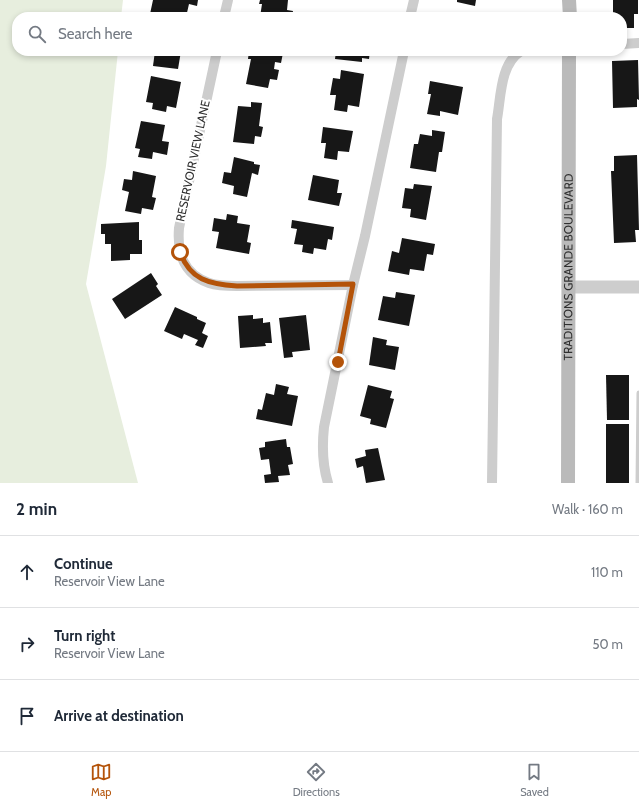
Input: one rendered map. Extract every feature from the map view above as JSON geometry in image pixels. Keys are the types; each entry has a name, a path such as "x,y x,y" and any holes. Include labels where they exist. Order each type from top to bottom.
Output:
{"main road":[{"path":"570,0 570,12"},
{"name":"TRADITIONS GRANDE BOULEVARD","path":"568,483 569,56"}],"street":[{"path":"225,12 228,0"},
{"path":"411,12 414,0"},
{"path":"627,44 639,43"},
{"name":"RESERVOIR VIEW LANE","path":"216,56 179,228 178,242 183,261 190,271 199,278 209,283 220,285 353,284"},
{"path":"328,483 323,465 322,448 324,427 353,284 403,56"},
{"path":"492,483 497,119 505,71 514,56"},
{"path":"568,287 639,287"}],"lane":[{"path":"638,483 639,393"}],"green space":[{"path":"0,0 123,0 122,12 12,12 12,56 117,56 106,166 86,284 138,483 0,483"}],"building":[{"path":"153,0 198,0 197,6 189,4 187,12 150,12"},
{"path":"260,0 288,0 287,10 293,12 261,12 262,4 259,4"},
{"path":"457,0 476,0 475,6 457,2"},
{"path":"613,0 638,0 638,14 634,14 634,28 627,28 627,12 613,12"},
{"path":"154,56 180,56 178,69 153,66"},
{"path":"248,56 282,56 281,63 275,62 274,69 279,70 277,80 270,79 268,88 246,84 251,59 248,59"},
{"path":"335,56 369,56 369,59 362,58 362,62 335,59"},
{"path":"638,60 639,100 637,99 637,107 613,108 612,61"},
{"path":"341,70 364,74 359,107 348,105 347,112 334,110 336,95 330,95 333,78 340,79"},
{"path":"151,76 181,82 176,108 167,106 166,112 152,109 153,103 146,102"},
{"path":"430,81 463,87 458,115 440,111 440,116 427,114 431,94 428,94"},
{"path":"251,102 262,103 259,126 263,127 261,137 255,136 254,144 233,142 238,106 251,107"},
{"path":"141,121 165,125 162,141 169,142 167,155 153,152 152,159 138,157 140,149 135,148"},
{"path":"323,127 353,131 349,152 338,151 337,160 324,158 326,143 321,143"},
{"path":"432,130 445,132 442,152 439,152 436,172 410,168 414,144 418,144 420,134 432,136"},
{"path":"637,155 639,230 635,230 636,242 614,243 611,171 614,171 614,156"},
{"path":"234,157 260,165 258,175 252,173 247,197 233,194 234,186 222,183 224,172 231,173"},
{"path":"133,171 156,176 152,197 156,198 153,210 142,208 141,214 125,211 129,192 122,190 124,179 132,180"},
{"path":"313,175 339,180 337,193 342,193 339,206 308,200"},
{"path":"414,184 432,186 426,220 410,217 411,209 402,208 405,188 413,189"},
{"path":"227,214 238,216 237,223 250,225 247,242 251,243 249,254 216,248 219,232 212,231 214,218 226,220"},
{"path":"292,220 334,227 332,240 328,239 326,250 314,248 313,254 302,252 303,245 294,244 297,229 291,228"},
{"path":"139,222 139,240 142,240 142,254 130,254 130,260 111,261 111,244 105,244 105,234 101,234 101,224"},
{"path":"402,238 435,244 433,255 427,254 424,271 410,269 409,275 388,271 392,251 399,253"},
{"path":"151,273 158,284 156,286 162,295 125,319 112,299"},
{"path":"396,292 415,295 409,326 378,320 383,296 395,298"},
{"path":"175,307 197,317 197,319 206,323 202,333 208,336 203,348 195,345 198,340 184,334 182,339 164,331"},
{"path":"253,315 253,319 263,318 263,323 270,322 272,343 265,343 266,346 240,348 238,316"},
{"path":"306,315 310,350 292,352 293,357 284,358 279,318"},
{"path":"373,337 387,340 386,345 399,347 395,370 369,365"},
{"path":"606,375 629,375 629,420 607,420"},
{"path":"276,384 289,387 287,394 298,396 292,426 256,419 258,409 262,410 266,393 274,395"},
{"path":"368,385 392,391 390,398 394,399 386,428 370,424 371,419 360,416"},
{"path":"606,424 629,424 629,483 606,483"},
{"path":"286,439 287,447 290,447 293,464 288,465 290,475 278,476 279,482 265,483 264,475 271,474 269,459 261,460 259,448 265,447 265,442"},
{"path":"378,448 385,480 366,483 363,466 357,468 355,459 366,456 365,450"}],"route":[{"path":"180,252 183,261 190,271 209,283 237,286 353,284 338,362"}]}
